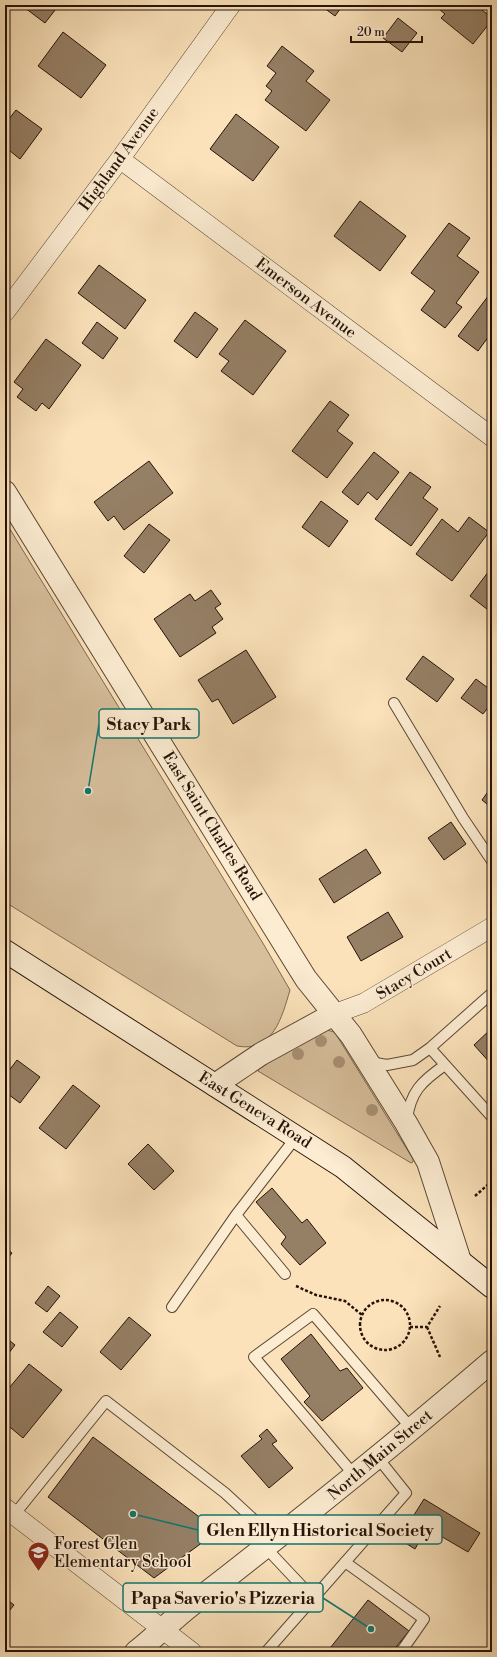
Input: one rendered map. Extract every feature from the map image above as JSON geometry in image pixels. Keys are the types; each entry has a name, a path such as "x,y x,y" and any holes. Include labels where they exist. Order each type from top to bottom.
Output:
{"street":[{"name":"Highland Avenue","path":"5,312 120,159 230,5"},
{"name":"Emerson Avenue","path":"120,159 492,437"},
{"name":"East Saint Charles Road","path":"5,492 296,963 351,1035 406,1123 428,1162 459,1258"},
{"name":"Stacy Court","path":"334,1014 364,1003 492,927"},
{"name":"East Geneva Road","path":"5,951 297,1136 343,1167 459,1258 492,1286"},
{"path":"215,1085 261,1054 334,1014"},
{"name":"North Main Street","path":"136,1652 378,1458 492,1361"},
{"path":"10,1512 192,1652"}],"lane":[{"path":"394,703 463,818 492,861"},
{"path":"367,1061 387,1065 413,1060 430,1048 492,993"},
{"path":"430,1048 492,1117"},
{"path":"406,1123 409,1103 419,1086 445,1066"},
{"path":"172,1307 236,1215 297,1136"},
{"path":"236,1215 285,1274"},
{"path":"355,1476 254,1357 313,1314 412,1429"},
{"path":"10,1512 106,1401 225,1493 271,1544 314,1598"},
{"path":"266,1652 406,1493 378,1458"},
{"path":"345,1562 424,1619 400,1652"}],"path":[{"path":"475,1196 492,1181"},
{"path":"285,1274 295,1285 303,1290 345,1301 362,1315"},
{"path":"379,1300 395,1301 407,1311 410,1327 409,1334 398,1346 383,1350 369,1344 360,1330 362,1315 366,1308 379,1300"},
{"path":"427,1327 440,1306"},
{"path":"410,1327 427,1327"},
{"path":"427,1327 440,1357"}],"shaded area":[{"path":"5,521 290,990 274,1031 259,1044 249,1047 237,1046 5,902"},
{"path":"327,1030 334,1032 337,1036 413,1159 413,1162 411,1163 258,1071 258,1068"}],"building":[{"path":"21,5 59,5 45,23"},
{"path":"320,5 343,5 335,16"},
{"path":"434,5 478,5 477,6 492,18 492,20 473,44 441,18 445,14"},
{"path":"398,18 417,33 402,52 383,38"},
{"path":"63,32 106,65 81,98 38,66"},
{"path":"282,46 314,71 306,81 330,100 306,131 265,100 272,91 266,86 276,73 267,66"},
{"path":"16,110 42,129 20,159 5,147 5,124"},
{"path":"236,114 279,147 253,181 210,149"},
{"path":"360,201 406,236 380,271 334,236"},
{"path":"449,223 470,238 457,256 479,272 456,303 462,307 445,328 421,310 435,291 411,273"},
{"path":"99,265 146,300 125,329 78,293"},
{"path":"492,291 492,338 489,336 478,351 458,336"},
{"path":"195,312 218,329 197,358 174,341"},
{"path":"245,320 286,351 253,395 221,371 229,361 219,354"},
{"path":"97,322 118,338 103,359 82,343"},
{"path":"46,339 81,365 49,409 42,403 36,411 17,397 23,389 14,382"},
{"path":"330,401 349,415 337,431 353,443 327,478 292,451"},
{"path":"374,452 399,472 377,500 368,492 358,505 342,492"},
{"path":"149,461 173,493 124,530 114,516 108,521 94,502"},
{"path":"410,472 431,487 423,498 438,509 411,546 375,519"},
{"path":"321,501 348,521 329,547 302,527"},
{"path":"469,517 489,532 452,581 416,554 442,519 458,532"},
{"path":"149,524 170,540 144,573 124,556"},
{"path":"492,567 492,613 470,596"},
{"path":"211,590 221,604 215,608 223,619 212,627 216,633 180,657 154,619 190,594 195,601"},
{"path":"246,650 276,697 233,724 218,699 212,702 198,680"},
{"path":"423,656 454,679 437,702 406,679"},
{"path":"476,679 492,691 492,702 483,714 461,698"},
{"path":"492,786 492,808 482,800"},
{"path":"451,822 466,844 444,860 428,838"},
{"path":"366,849 381,873 334,903 319,879"},
{"path":"388,912 403,937 361,961 347,937"},
{"path":"492,1028 492,1065 474,1045"},
{"path":"17,1060 40,1077 20,1103 5,1092 5,1076"},
{"path":"73,1085 100,1106 66,1149 39,1128"},
{"path":"148,1144 174,1171 154,1190 128,1164"},
{"path":"272,1188 302,1223 307,1219 326,1243 300,1265 281,1244 286,1237 256,1202"},
{"path":"5,1248 12,1253 5,1262"},
{"path":"48,1286 60,1296 47,1312 35,1303"},
{"path":"60,1312 78,1327 62,1347 43,1332"},
{"path":"129,1317 151,1335 121,1370 100,1352"},
{"path":"311,1334 340,1371 347,1368 363,1388 322,1421 304,1402 310,1396 281,1359"},
{"path":"5,1337 15,1345 5,1358"},
{"path":"29,1364 62,1390 23,1438 5,1423 5,1393"},
{"path":"267,1429 277,1441 272,1444 293,1468 269,1488 241,1456 262,1439 259,1436"},
{"path":"93,1437 218,1531 154,1578 48,1497"},
{"path":"424,1499 480,1533 468,1552 427,1528 415,1549 399,1539"},
{"path":"5,1598 14,1605 5,1616"},
{"path":"368,1600 409,1631 392,1652 327,1652"}],"place":[{"name":"Stacy Park","path":"88,791"},
{"name":"Glen Ellyn Historical Society","path":"133,1514"},
{"name":"Forest Glen Elementary School","path":"39,1572"},
{"name":"Papa Saverio's Pizzeria","path":"371,1629"}]}
